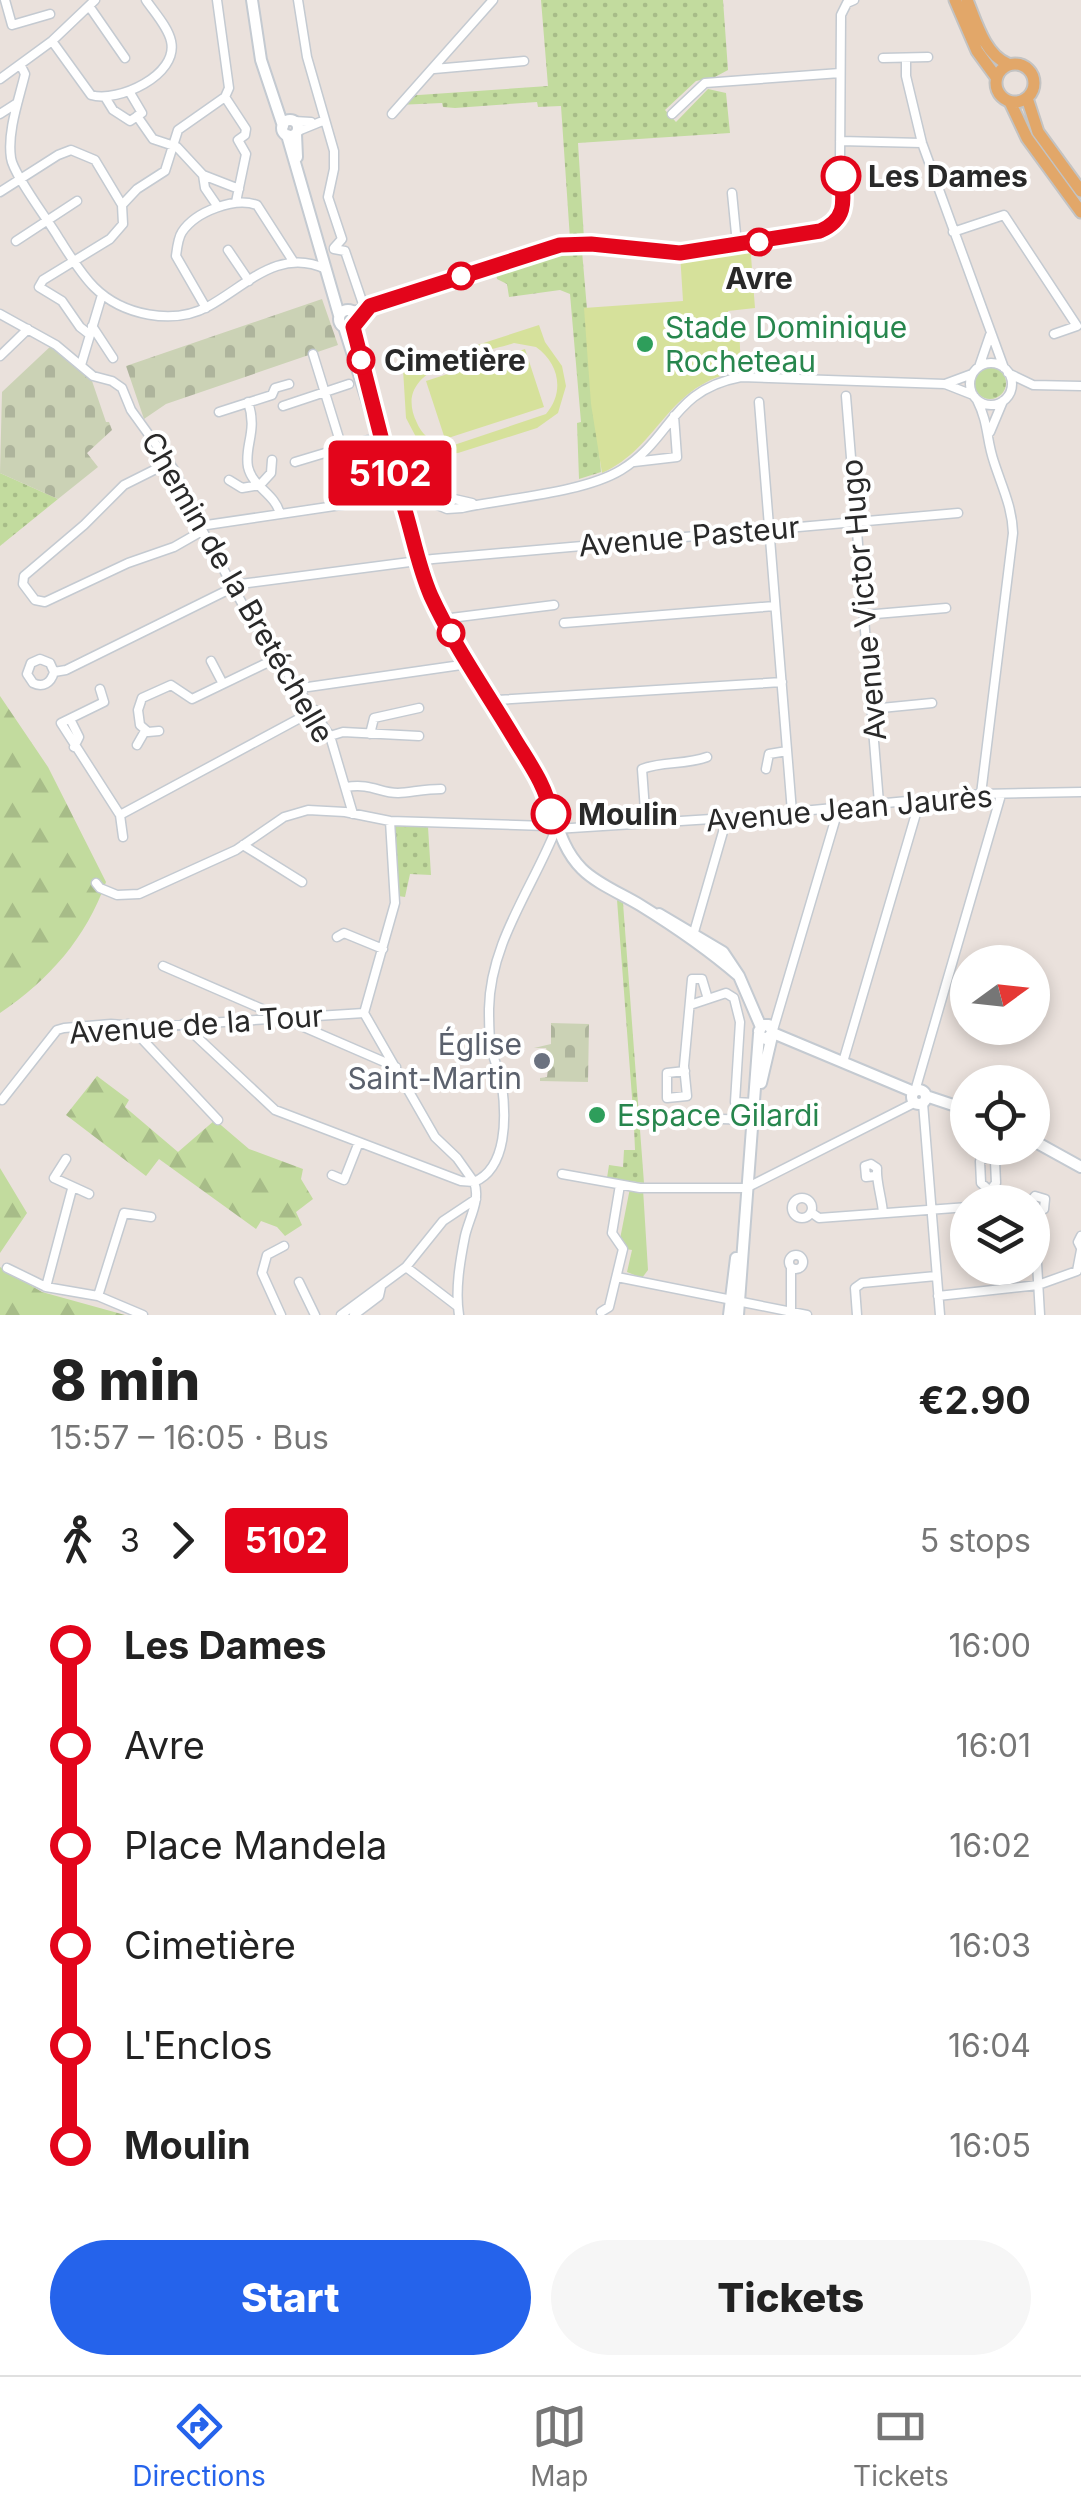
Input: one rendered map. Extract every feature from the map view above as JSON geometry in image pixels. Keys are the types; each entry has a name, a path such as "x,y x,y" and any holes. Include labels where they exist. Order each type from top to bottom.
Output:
{"main road":[{"path":"954,0 977,51 996,77 998,94 1010,102 1028,138 1081,212"},
{"path":"967,0 997,60 1021,64 1030,71 1034,86 1027,98 1010,102"},
{"path":"996,77 1008,64"},
{"path":"1027,98 1038,132 1081,191"}],"street":[{"path":"5,0 12,25 50,14"},
{"path":"52,42 86,91 95,97 116,98 160,72 171,49 171,38 146,0"},
{"path":"122,205 137,189 165,171 178,130 225,97 228,88 217,0"},
{"path":"252,0 255,33 273,99 292,128 327,250 354,315"},
{"path":"298,0 320,121 334,151 328,197 342,238 308,262"},
{"path":"392,114 492,0"},
{"path":"354,315 560,245 591,244 680,253 833,226 844,203 840,142 841,15 847,3 854,0"},
{"path":"0,79 52,42 92,3 125,58"},
{"path":"883,58 928,57"},
{"path":"906,58 906,76 922,142 1011,385 990,432"},
{"path":"432,69 524,61"},
{"path":"22,66 25,74 10,152 12,164 74,260 102,295 118,305 151,315 173,316 206,308 276,264 308,262 326,269"},
{"path":"672,114 705,83 840,73"},
{"path":"105,98 113,110 130,120 142,113 129,91"},
{"path":"225,97 246,129 246,135 238,140 246,154 236,202"},
{"path":"0,114 18,102"},
{"path":"137,116 154,139 173,145 190,157 218,207"},
{"path":"292,128 320,121"},
{"path":"840,142 922,142"},
{"path":"0,144 10,152"},
{"path":"0,192 58,155 78,151 94,160 122,205 124,216 118,232 43,280 39,288 62,301 80,327 91,330 113,358"},
{"path":"203,175 239,189"},
{"path":"732,194 737,244"},
{"path":"16,241 77,201"},
{"path":"206,308 177,262 176,250 184,228 218,207 236,202 257,206 293,261"},
{"path":"953,232 1004,216 1078,326 1054,334"},
{"path":"228,250 249,281"},
{"path":"327,250 326,269 354,315"},
{"path":"327,250 345,251 376,423 388,462 409,495 452,509 594,482 634,462 676,457 674,416"},
{"path":"81,366 102,295"},
{"name":"Chemin de la Bretéchelle","path":"0,314 56,344 98,378 120,385 131,410 170,462 232,587 330,736 353,814"},
{"path":"0,356 28,329"},
{"path":"981,794 1014,533 1012,513 993,461 990,432 970,385 990,334"},
{"path":"313,354 342,448 353,503"},
{"path":"945,384 992,363 1033,384 1081,386"},
{"path":"634,462 692,396 710,385 741,377 945,384 987,405 1033,384"},
{"path":"219,412 289,384"},
{"path":"283,406 349,384"},
{"name":"Avenue Victor Hugo","path":"846,396 879,803"},
{"path":"248,402 253,430 248,466 260,486 274,498 280,514"},
{"path":"759,402 792,812"},
{"path":"294,462 368,440"},
{"path":"229,480 242,488 260,486 271,473 272,460"},
{"path":"170,462 124,485 84,526 24,576 23,584 35,600 45,602 128,564 174,548 201,529 409,495 425,487"},
{"path":"485,503 458,501 425,487 420,480 409,495 406,519 443,619 542,782 556,830 582,869 724,952 768,1032 918,1097 950,1105"},
{"name":"Avenue Pasteur","path":"54,672 66,670 232,587 420,562 958,513"},
{"path":"443,619 554,605"},
{"path":"564,623 776,606"},
{"path":"864,615 946,608"},
{"path":"144,730 138,717 142,698 171,685 192,699 277,658"},
{"path":"212,660 223,684"},
{"path":"308,687 468,664"},
{"path":"492,703 514,698 782,682"},
{"path":"100,689 104,702 61,723 120,815 123,837"},
{"path":"872,709 932,703"},
{"path":"370,734 374,718 419,708"},
{"path":"120,815 315,710"},
{"path":"386,713 389,735"},
{"path":"144,730 159,731"},
{"path":"137,744 144,730"},
{"path":"330,736 343,732 419,736"},
{"path":"766,769 769,754 787,751"},
{"path":"646,824 642,769 688,764 707,757"},
{"path":"346,787 373,786 397,793 441,789"},
{"name":"Avenue Jean Jaurès","path":"96,883 116,895 140,894 243,845 284,817 314,810 390,821 546,826 556,830 981,794 1081,792"},
{"path":"940,1315 918,1097 1001,795"},
{"path":"842,1062 920,800"},
{"path":"729,1315 743,1228 754,1103 768,1032 839,807"},
{"path":"692,936 727,818"},
{"path":"390,821 395,903 364,1013 435,1137 474,1182 476,1199 466,1233 458,1310"},
{"path":"183,1024 275,1110 462,1181 474,1182 490,1171 504,1132 502,1087 491,1049 495,969 508,928 556,830"},
{"path":"243,845 302,882"},
{"path":"345,922 341,935 384,948"},
{"path":"163,966 396,1067"},
{"path":"685,1071 692,979 702,979 708,999"},
{"path":"690,1005 726,993 734,998 740,1022 735,1102 754,1103"},
{"name":"Avenue de la Tour","path":"2,1100 57,1030 364,1013"},
{"path":"128,1024 218,1120"},
{"path":"562,1174 620,1185 746,1188 918,1097"},
{"path":"658,1116 753,1120"},
{"path":"332,1176 344,1180 359,1142"},
{"path":"1050,1150 1081,1167"},
{"path":"66,1159 54,1178 88,1194"},
{"path":"875,1176 883,1214"},
{"path":"601,1312 609,1307 623,1249 612,1233 620,1185"},
{"path":"46,1287 72,1189"},
{"path":"341,1315 406,1266 443,1221 476,1199"},
{"path":"812,1213 819,1218 950,1208"},
{"path":"98,1296 124,1213 151,1217"},
{"path":"1050,1281 1077,1271 1081,1236"},
{"path":"281,1315 262,1272 268,1255 284,1246"},
{"path":"406,1266 458,1310"},
{"path":"7,1268 46,1287 98,1296 143,1315"},
{"path":"791,1311 792,1268"},
{"path":"857,1315 855,1288 862,1282 936,1276"},
{"path":"616,1277 734,1300 761,1311 807,1315"},
{"path":"299,1282 315,1315"},
{"path":"938,1296 1038,1285 1040,1315"},
{"path":"354,1315 379,1296 382,1286"},
{"path":"734,1300 738,1315"}],"green space":[{"path":"541,0 723,0 728,70 696,81 665,110 676,122 708,89 726,93 730,133 578,143 584,239 570,239 561,106 538,107 537,102 455,108 443,107 442,103 397,105 404,96 548,86"},
{"path":"750,243 755,308 728,311 729,325 739,325 741,371 696,388 638,448 602,473 591,404 584,308 683,301 680,253"},
{"path":"582,251 601,472 579,479 577,423 581,422 570,294 560,290 509,297 507,284 497,279 496,273 554,254"},
{"path":"322,299 338,345 166,404 144,419 126,366"},
{"path":"539,325 545,342 562,366 566,386 558,413 537,428 448,454 429,449 416,437 406,418 403,369","holes":["514,343 536,347 550,361 557,378 556,397 546,414 454,445 432,440 420,429 412,404 415,388 426,376 441,366"]},
{"path":"53,344 91,378 112,430 87,453 98,467 58,499 0,473 2,392"},
{"path":"525,349 544,407 445,439 426,381"},
{"path":"990,367 1001,372 1006,383 1001,394 990,399 979,394 974,383 979,372"},
{"path":"413,440 427,452 455,459 454,491 411,469 401,459 398,446"},
{"path":"0,473 58,499 0,546"},
{"path":"0,696 48,767 106,882 88,921 64,956 0,1013"},
{"path":"394,826 428,827 431,875 410,874 405,897 398,896"},
{"path":"617,900 623,903 644,1183 607,1178 609,1165 623,1167 624,1150 635,1150 634,1127 629,1116 633,1110"},
{"path":"551,1023 589,1024 588,1082 540,1081 547,1077 548,1056 546,1048 534,1048 551,1044"},
{"path":"97,1076 129,1100 125,1107 178,1152 215,1120 249,1149 303,1169 301,1179 313,1199 296,1212 302,1225 285,1236 277,1227 261,1221 256,1229 159,1159 146,1176 66,1115"},
{"path":"0,1168 27,1213 0,1253"},
{"path":"630,1188 643,1189 648,1270 642,1278 627,1272 632,1250 626,1249 620,1239"},
{"path":"0,1267 42,1292 125,1315 0,1315"}],"bus line":[{"name":"5102","path":"551,814 542,782 468,664 432,597 406,519 401,488 390,472 376,423 353,327 357,318 370,306 560,245 591,244 680,253 820,231 833,226 843,212 841,176"}],"place":[{"name":"Les Dames","path":"841,176"},
{"name":"Avre","path":"759,242"},
{"name":"Stade Dominique Rocheteau","path":"645,344"},
{"name":"Cimetière","path":"361,360"},
{"name":"Moulin","path":"551,814"},
{"name":"Église Saint-Martin","path":"542,1061"},
{"name":"Espace Gilardi","path":"597,1115"}]}
